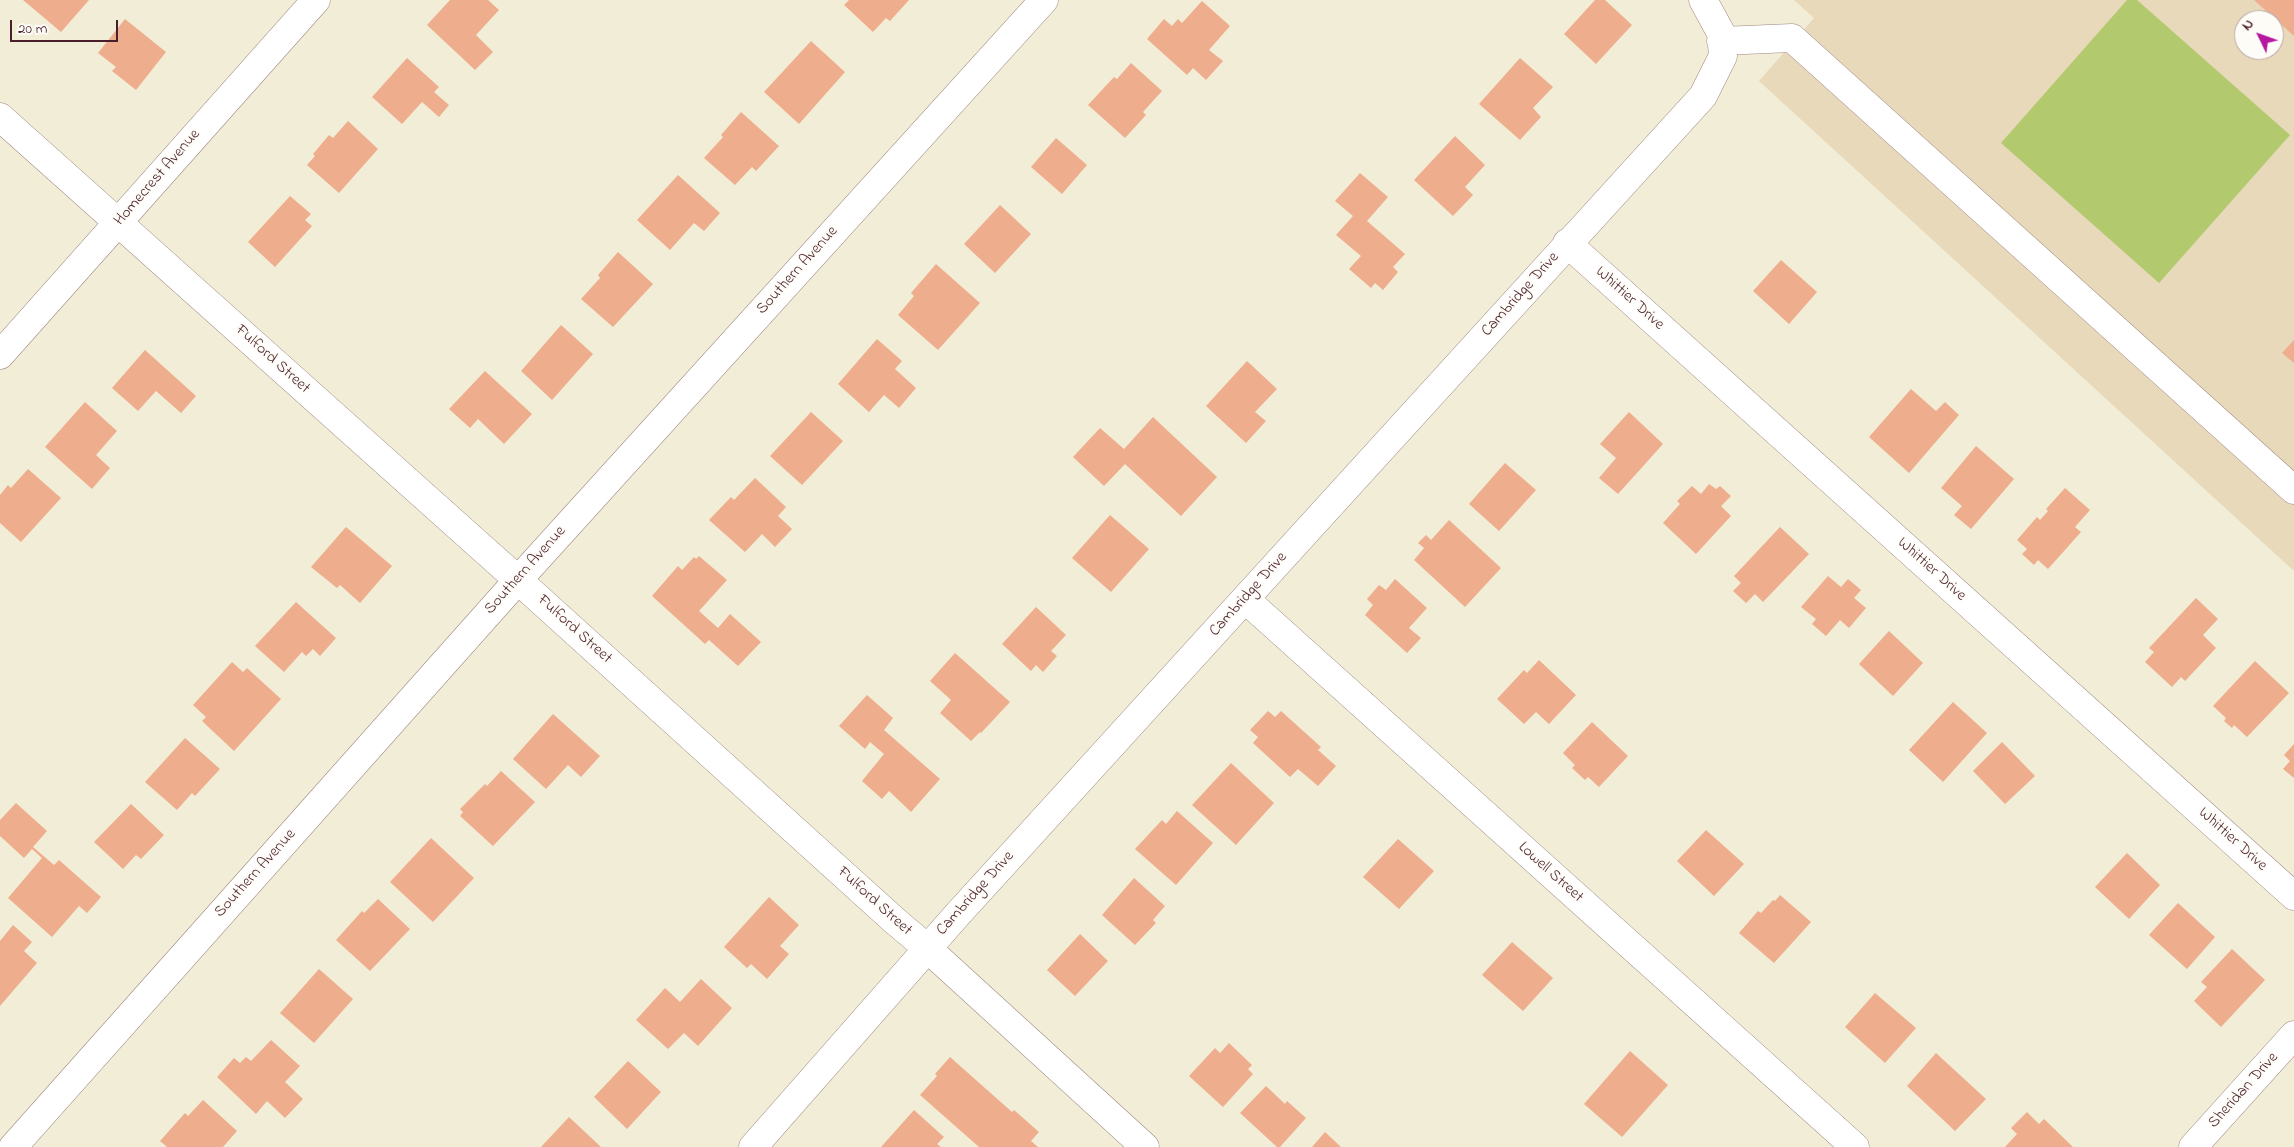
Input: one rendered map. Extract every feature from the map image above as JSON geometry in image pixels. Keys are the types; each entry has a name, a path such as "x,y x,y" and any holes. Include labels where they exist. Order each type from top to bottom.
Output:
{"street":[{"name":"Homecrest Avenue","path":"0,355 316,0"},
{"name":"Southern Avenue","path":"13,1147 518,580 1044,0"},
{"path":"1702,0 1721,37 1792,38 2294,490"},
{"name":"Cambridge Drive","path":"753,1147 902,980 928,948 1703,96 1723,56 1721,37"},
{"name":"Fulford Street","path":"0,117 518,580 895,921 928,948 1145,1147"},
{"name":"Whittier Drive","path":"1568,244 2294,896"},
{"name":"Lowell Street","path":"1245,599 1855,1147"},
{"name":"Sheridan Drive","path":"2193,1147 2294,1035"}],"shaded area":[{"path":"1794,0 2294,0 2294,571 1759,81 1814,18"}],"green space":[{"path":"2127,0 2137,0 2290,135 2159,283 2001,143"}],"building":[{"path":"23,0 89,0 61,32"},
{"path":"450,0 488,0 499,10 476,35 493,52 475,70 427,25"},
{"path":"849,0 909,0 890,21 886,18 873,32 844,5"},
{"path":"1595,0 1605,0 1632,25 1596,64 1564,34"},
{"path":"2254,0 2294,0 2294,36 2284,27 2284,10 2265,10"},
{"path":"1202,1 1230,26 1209,50 1223,61 1206,80 1193,68 1187,75 1147,39 1164,19 1172,26 1178,19 1182,23"},
{"path":"125,19 166,52 136,90 112,71 116,67 98,53"},
{"path":"811,41 845,72 799,124 764,92"},
{"path":"407,58 439,87 434,92 449,105 439,117 422,102 402,124 372,97"},
{"path":"1520,58 1553,87 1533,108 1541,117 1520,140 1479,104"},
{"path":"1131,63 1162,91 1143,112 1146,115 1125,138 1088,105 1114,77 1117,79"},
{"path":"741,112 779,146 756,171 752,167 735,185 704,158 723,137 721,135"},
{"path":"348,121 378,149 339,193 307,165 315,156 313,154 329,135 333,138"},
{"path":"1455,136 1485,165 1465,187 1473,195 1453,216 1414,180"},
{"path":"1056,138 1087,165 1062,194 1031,167"},
{"path":"1360,173 1388,197 1367,221 1405,254 1393,267 1398,272 1383,290 1375,283 1371,288 1349,269 1361,256 1336,235 1353,216 1335,201"},
{"path":"678,175 720,213 704,231 694,223 670,250 637,220"},
{"path":"290,196 311,214 305,220 312,226 275,267 248,242"},
{"path":"1000,205 1031,234 995,273 964,244"},
{"path":"618,252 653,284 613,327 581,299 600,278 598,275"},
{"path":"1781,260 1817,292 1789,324 1753,291"},
{"path":"936,264 980,303 938,350 898,315 914,296 911,293"},
{"path":"561,325 593,354 552,400 521,371"},
{"path":"877,339 902,361 895,369 916,388 899,408 884,395 869,412 838,384"},
{"path":"2294,340 2294,363 2282,353"},
{"path":"145,350 196,396 181,413 156,391 138,411 112,388"},
{"path":"1247,361 1277,389 1255,412 1266,421 1246,443 1206,406"},
{"path":"485,371 532,414 504,444 478,419 470,428 449,409"},
{"path":"1911,389 1936,411 1945,402 1959,415 1909,473 1869,437"},
{"path":"85,402 117,431 96,455 110,468 92,489 45,447"},
{"path":"811,412 843,441 802,485 770,456"},
{"path":"1629,412 1663,444 1618,494 1599,478 1616,458 1600,444"},
{"path":"1153,417 1217,477 1181,516 1125,464 1104,486 1073,457 1100,428 1124,449"},
{"path":"1976,446 2014,479 1971,529 1954,515 1962,506 1941,488"},
{"path":"1505,463 1536,490 1499,531 1469,504"},
{"path":"28,469 61,498 21,542 0,523 0,495 8,485 11,488"},
{"path":"755,478 786,507 778,516 792,529 775,547 762,534 745,552 709,520 731,497 734,500"},
{"path":"1709,484 1716,489 1720,486 1731,496 1721,506 1731,516 1696,554 1663,523 1680,504 1677,501 1692,486 1701,494"},
{"path":"2065,488 2090,510 2075,527 2081,532 2048,569 2038,560 2034,565 2022,554 2027,549 2017,540 2037,517 2040,520 2048,511 2046,509"},
{"path":"1110,515 1149,549 1111,592 1072,558"},
{"path":"1449,520 1501,568 1465,607 1414,560 1424,548 1418,543 1426,535 1431,540"},
{"path":"346,527 392,566 360,603 340,585 337,588 311,567"},
{"path":"1780,527 1809,554 1763,602 1755,594 1746,603 1733,591 1741,583 1734,576"},
{"path":"699,556 727,580 699,611 718,628 730,614 761,642 738,666 709,640 705,644 652,596 678,566 682,570 694,557 696,559"},
{"path":"1828,576 1841,587 1848,579 1861,590 1854,598 1866,608 1849,628 1840,620 1826,636 1812,624 1816,619 1801,607"},
{"path":"1395,579 1427,608 1409,628 1421,638 1407,653 1365,615 1373,605 1367,599 1379,585 1386,590"},
{"path":"2196,598 2218,619 2203,635 2216,648 2185,681 2181,677 2172,687 2145,662 2154,652 2149,648"},
{"path":"296,602 336,638 320,656 313,649 306,656 302,652 284,672 255,646"},
{"path":"1036,607 1066,635 1051,651 1057,656 1043,672 1036,665 1031,671 1002,644"},
{"path":"1889,631 1923,663 1893,696 1859,664"},
{"path":"955,653 1010,702 971,741 940,713 951,700 930,681"},
{"path":"1539,660 1576,695 1549,724 1536,712 1524,724 1497,699 1524,670 1527,673"},
{"path":"2255,661 2289,693 2247,737 2234,725 2232,728 2224,721 2226,718 2213,706"},
{"path":"232,662 243,672 247,668 281,699 234,751 202,721 206,717 193,705"},
{"path":"867,695 893,718 884,730 940,779 911,812 889,791 882,799 862,781 884,754 870,742 865,749 839,726"},
{"path":"1953,702 1987,733 1943,782 1909,750"},
{"path":"1268,711 1275,717 1281,711 1321,747 1318,750 1336,766 1318,786 1298,769 1290,777 1253,743 1258,737 1250,730"},
{"path":"553,714 600,756 581,777 568,765 546,789 513,759"},
{"path":"1592,722 1628,756 1599,787 1588,777 1585,780 1572,768 1575,765 1563,753"},
{"path":"185,738 220,769 195,796 192,793 177,810 145,782"},
{"path":"2002,742 2035,776 2005,804 1973,771"},
{"path":"2294,744 2294,778 2283,769 2290,761 2284,755"},
{"path":"1231,763 1274,803 1236,845 1192,805"},
{"path":"501,771 535,802 493,846 460,816 463,812 460,809"},
{"path":"16,803 47,831 33,847 54,865 59,860 101,897 87,913 79,906 52,937 8,898 42,858 32,849 24,858 0,836 0,820"},
{"path":"131,804 164,835 141,859 136,855 123,869 94,842"},
{"path":"1177,811 1213,843 1176,885 1135,849 1162,820 1166,824"},
{"path":"1706,830 1744,864 1714,896 1677,861"},
{"path":"431,838 474,878 433,922 390,882"},
{"path":"1398,839 1434,871 1399,909 1363,877"},
{"path":"2127,853 2160,885 2129,919 2095,887"},
{"path":"1134,878 1165,906 1153,920 1156,923 1135,945 1102,915"},
{"path":"1780,895 1811,922 1774,963 1739,933 1758,911 1761,913"},
{"path":"769,897 799,925 780,946 789,954 767,979 751,964 747,968 724,947"},
{"path":"378,899 410,929 370,971 336,940 362,911 364,913"},
{"path":"2178,903 2215,937 2187,969 2149,935"},
{"path":"13,925 32,942 24,951 37,963 0,1006 0,941"},
{"path":"1080,934 1108,961 1075,996 1047,970"},
{"path":"1512,942 1553,978 1523,1011 1482,975"},
{"path":"2232,949 2265,980 2221,1027 2194,1001 2207,987 2201,982"},
{"path":"319,969 353,999 314,1043 280,1013"},
{"path":"701,979 732,1008 698,1046 684,1033 668,1049 636,1020 665,988 680,1002"},
{"path":"1875,993 1916,1028 1885,1063 1845,1027"},
{"path":"271,1040 300,1066 285,1082 303,1099 285,1118 267,1101 256,1114 217,1077 234,1058 240,1063 246,1057 251,1061"},
{"path":"1229,1043 1252,1065 1248,1069 1253,1074 1223,1107 1189,1076 1215,1048 1220,1053"},
{"path":"1630,1051 1668,1085 1622,1137 1584,1104"},
{"path":"1936,1053 1986,1099 1955,1131 1907,1086"},
{"path":"950,1057 1012,1112 1014,1110 1039,1132 1031,1141 1038,1147 979,1147 920,1095 937,1076 935,1074"},
{"path":"628,1061 661,1092 627,1129 594,1097"},
{"path":"1266,1086 1285,1104 1287,1101 1306,1118 1280,1147 1277,1147 1240,1113"},
{"path":"203,1100 237,1131 223,1147 167,1147 160,1141 185,1113 188,1116"},
{"path":"914,1110 944,1137 937,1144 941,1147 881,1147"},
{"path":"2027,1112 2039,1124 2044,1119 2073,1147 2005,1147 2017,1134 2011,1128"},
{"path":"569,1117 601,1147 541,1147"},
{"path":"1325,1132 1341,1147 1312,1147"}]}
